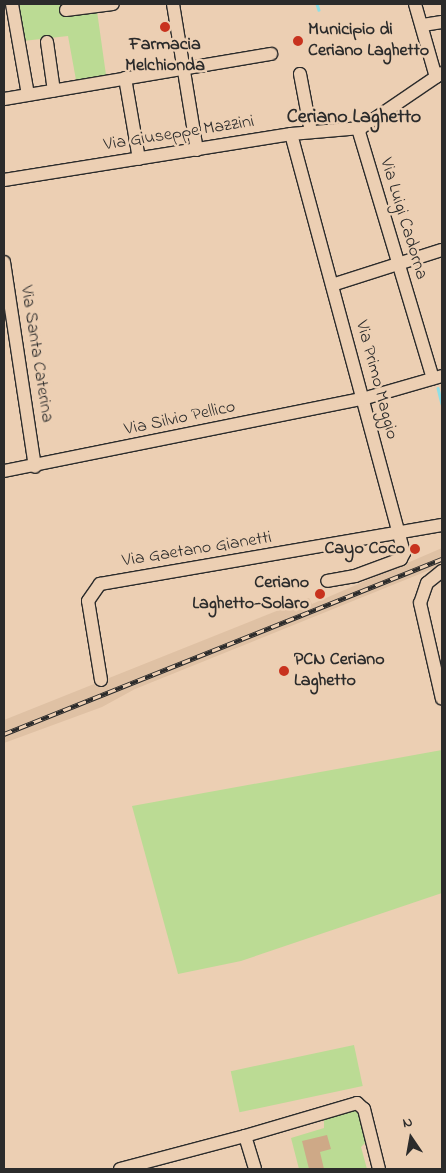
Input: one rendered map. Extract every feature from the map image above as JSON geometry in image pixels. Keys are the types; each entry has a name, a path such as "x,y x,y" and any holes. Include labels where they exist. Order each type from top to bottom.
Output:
{"street":[{"path":"12,4 28,95"},
{"path":"66,10 112,4"},
{"path":"173,4 182,70 197,150"},
{"path":"361,128 439,75 415,4"},
{"path":"422,25 442,22"},
{"path":"47,42 54,91"},
{"path":"4,99 271,54"},
{"path":"300,74 311,132"},
{"path":"125,78 139,159"},
{"name":"Via Giuseppe Mazzini","path":"4,180 291,134 361,128"},
{"name":"Via Luigi Cadorna","path":"361,128 359,132 399,263 438,377"},
{"name":"Via Primo Maggio","path":"291,134 404,553 401,559 355,576 327,581"},
{"path":"332,285 442,250"},
{"name":"Via Santa Caterina","path":"4,262 35,467"},
{"name":"Via Silvio Pellico","path":"4,470 35,467 362,399 438,377"},
{"path":"4,470 33,451"},
{"name":"Via Gaetano Gianetti","path":"101,680 88,601 100,584 399,534 442,525"},
{"path":"442,571 423,589 420,603 442,699"},
{"path":"120,1169 245,1136 357,1103 364,1110 379,1169"},
{"path":"245,1136 255,1169"}],"shaded area":[{"path":"442,548 442,565 135,689 102,707 4,743 4,720 309,598 312,604"}],"green space":[{"path":"15,4 62,4 64,15 97,11 106,75 76,80 68,36 23,41"},
{"path":"442,750 442,893 241,961 178,974 132,806"},
{"path":"354,1045 363,1086 239,1112 231,1071"},
{"path":"353,1107 358,1110 367,1141 361,1147 367,1169 299,1169 291,1138 324,1128 324,1116"}],"building":[{"path":"327,1135 331,1149 320,1152 324,1169 309,1169 302,1141"}],"waterway":[{"path":"317,4 319,10"},
{"path":"438,388 442,404"}],"railway":[{"path":"4,734 442,559"}],"place":[{"name":"Farmacia Melchionda","path":"165,27"},
{"name":"Municipio di Ceriano Laghetto","path":"298,41"},
{"name":"Cayo Coco","path":"415,549"},
{"name":"Ceriano Laghetto-Solaro","path":"320,594"},
{"name":"PCN Ceriano Laghetto","path":"284,671"}],"district":[{"name":"Ceriano Laghetto","path":"354,117"}]}
